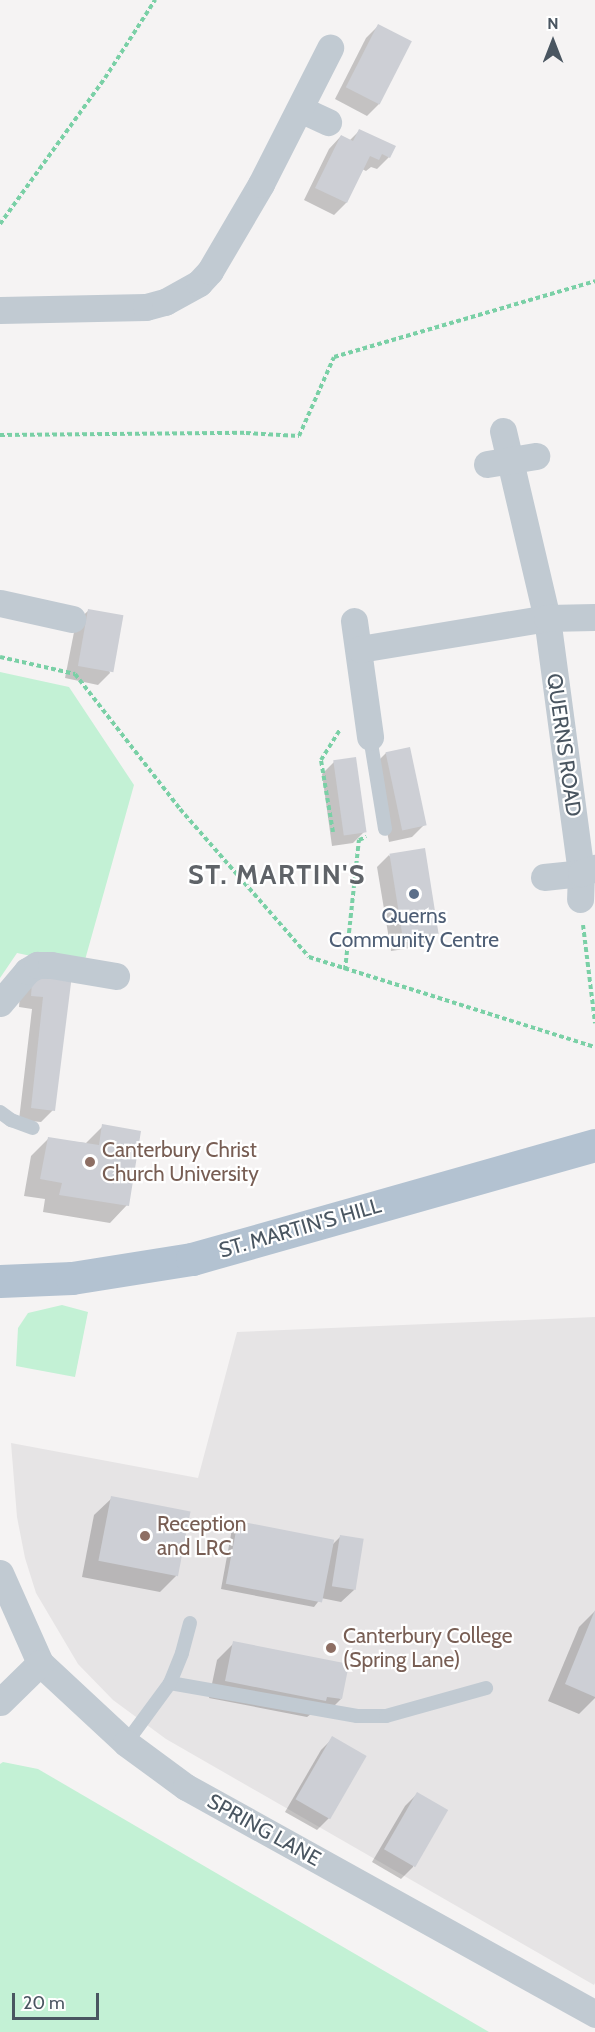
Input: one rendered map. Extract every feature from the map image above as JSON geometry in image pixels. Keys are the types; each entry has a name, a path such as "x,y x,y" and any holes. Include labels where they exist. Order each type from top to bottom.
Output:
{"main road":[{"name":"ST. MARTIN'S HILL","path":"0,1281 72,1278 192,1259 595,1145"}],"street":[{"path":"0,310 146,307 186,293 210,271 300,109 330,48"},
{"path":"300,109 327,122"},
{"name":"QUERNS ROAD","path":"503,431 498,462 547,618 588,871 580,900"},
{"path":"498,462 536,456"},
{"path":"0,603 72,619"},
{"path":"360,649 547,618 595,617"},
{"path":"354,621 360,649 364,704 370,736"},
{"path":"544,877 588,871"},
{"path":"1,1006 27,971 37,965 51,965 116,976"},
{"name":"SPRING LANE","path":"0,1573 40,1663 126,1743 186,1787 595,2014"},
{"path":"0,1702 40,1663"}],"lane":[{"path":"370,736 385,829"},
{"path":"0,1113 11,1120 33,1128"},
{"path":"126,1743 170,1683 183,1653 190,1623"},
{"path":"170,1683 357,1716 386,1716 486,1688"}],"path":[{"path":"0,224 105,78 155,0"},
{"path":"0,435 246,433 300,436 334,357 595,281"},
{"path":"0,657 75,674 180,809 309,957 595,1047"},
{"path":"333,832 321,760 350,714 364,704"},
{"path":"345,970 359,840 385,829"},
{"path":"580,900 595,1023"}],"shaded area":[{"name":"Canterbury College (Spring Lane)","path":"595,1317 594,1985 166,1739 113,1700 78,1664 36,1593 25,1558 17,1517 11,1443 198,1478 237,1332"}],"green space":[{"path":"0,672 69,687 134,785 83,967 17,953 0,978"},
{"path":"62,1305 88,1312 75,1377 16,1366 18,1328 28,1313"},
{"path":"3,1762 38,1769 489,2032 0,2032 0,1764"}],"building":[{"path":"378,24 412,41 380,105 346,87"},
{"path":"359,129 396,146 390,158 382,154 379,160 370,156 347,203 315,188 341,135 353,141"},
{"path":"88,609 123,615 113,672 78,666"},
{"path":"410,747 427,825 402,830 386,752"},
{"path":"356,757 367,832 344,835 333,760"},
{"name":"Querns Community Centre","path":"425,848 439,934 403,940 389,854"},
{"path":"33,969 72,975 55,1111 31,1108 43,997 31,996"},
{"name":"Canterbury Christ Church University","path":"102,1124 141,1131 129,1206 59,1195 62,1183 40,1179 48,1137 99,1145"},
{"name":"Reception and LRC","path":"111,1496 191,1511 178,1576 98,1561"},
{"path":"238,1521 334,1540 322,1603 226,1584"},
{"path":"340,1535 364,1539 356,1590 332,1586"},
{"path":"595,1610 595,1697 565,1684"},
{"path":"233,1641 349,1664 342,1699 327,1697 326,1701 225,1681"},
{"path":"332,1736 367,1756 330,1819 296,1799"},
{"path":"417,1792 448,1810 415,1867 384,1849"}],"place":[{"name":"Querns Community Centre","path":"414,894"},
{"name":"Canterbury Christ Church University","path":"90,1162"},
{"name":"Reception and LRC","path":"145,1536"},
{"name":"Canterbury College (Spring Lane)","path":"331,1648"}],"district":[{"name":"ST. MARTIN'S","path":"277,875"}]}
